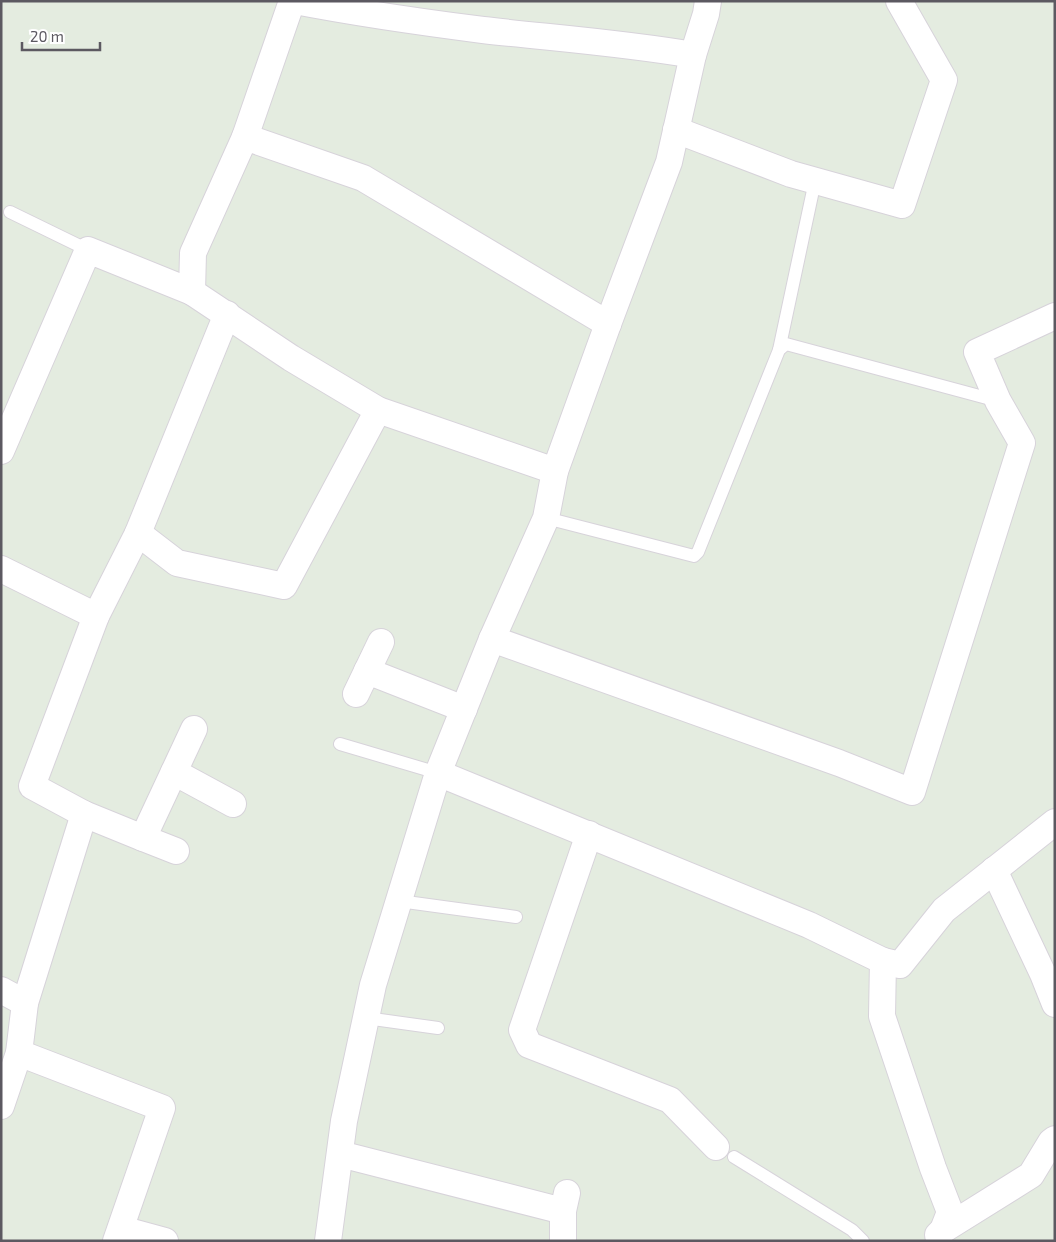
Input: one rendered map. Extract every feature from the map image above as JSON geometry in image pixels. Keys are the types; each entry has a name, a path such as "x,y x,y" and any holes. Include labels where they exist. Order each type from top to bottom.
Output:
{"street":[{"path":"192,292 193,254 245,137 294,1 481,30 656,48 693,55"},
{"path":"328,1241 344,1121 373,985 438,773 492,639 546,518 555,472 669,162 693,55 706,14 708,1"},
{"path":"676,130 791,174 902,205 944,80 898,1"},
{"path":"245,137 362,178 608,324"},
{"path":"1,451 88,250 192,292 291,358 378,410 555,472"},
{"path":"176,851 84,814 32,786 96,616 138,533 227,314"},
{"path":"492,639 839,763 912,792 1022,443 998,401 977,352 1055,316"},
{"path":"138,533 177,563 284,586 378,410"},
{"path":"1,569 96,616"},
{"path":"356,694 381,642"},
{"path":"367,671 464,708"},
{"path":"143,838 194,729"},
{"path":"174,772 233,804"},
{"path":"438,773 809,925 883,961 900,965 944,910 1055,822"},
{"path":"4,1090 19,1052 25,1003 84,814"},
{"path":"589,834 522,1030 529,1045 670,1100 725,1152"},
{"path":"994,870 1049,971 1055,1004"},
{"path":"883,961 882,1016 933,1168 950,1212 943,1237"},
{"path":"1,990 25,1003"},
{"path":"19,1052 162,1108 119,1235 165,1241"},
{"path":"943,1237 1031,1175 1055,1139"},
{"path":"340,1154 565,1202 563,1241"}],"lane":[{"path":"546,518 694,556 698,552 778,350 815,181"},
{"path":"10,212 88,250"},
{"path":"778,350 786,344 998,401"},
{"path":"340,744 438,773"},
{"path":"399,902 516,917"},
{"path":"366,1018 438,1028"},
{"path":"725,1152 852,1230 864,1241"}]}
